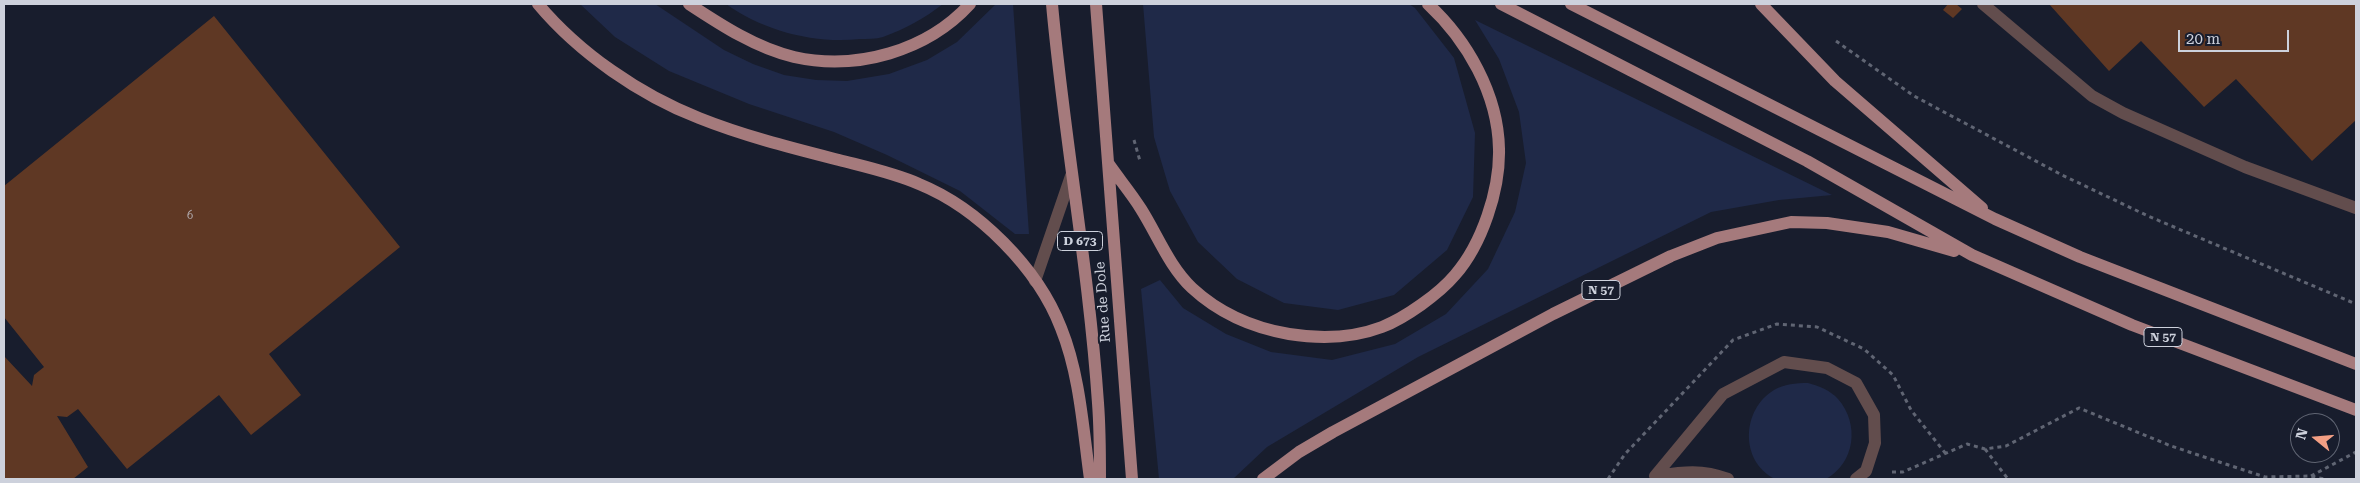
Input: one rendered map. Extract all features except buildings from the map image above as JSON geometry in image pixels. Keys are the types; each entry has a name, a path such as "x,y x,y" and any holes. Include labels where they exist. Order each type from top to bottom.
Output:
{"main road":[{"path":"538,4 590,53 666,103 699,118 763,140 886,172 919,183 942,195 978,220 1017,258 1036,281 1061,326 1075,373 1090,479"},
{"path":"689,4 724,27 758,44 794,57 828,61 862,59 891,53 926,39 958,16 970,4"},
{"name":"Rue de Dole","path":"1052,4 1093,348 1098,405 1100,479"},
{"name":"Rue de Dole","path":"1096,4 1132,479"},
{"path":"1108,163 1141,210 1164,253 1191,287 1222,311 1268,331 1310,338 1351,336 1383,327 1420,306 1455,275 1480,236 1496,190 1499,148 1491,102 1474,61 1448,22 1428,4"},
{"name":"N 57","path":"1501,4 1807,161 1972,256 2132,325 2356,410"},
{"path":"1571,4 1995,219 2080,257 2356,364"},
{"path":"1761,4 1834,81 1995,219"},
{"name":"N 57","path":"1263,479 1299,452 1334,432 1544,319 1671,256 1717,238 1791,222 1827,223 1888,232 1972,256"}],"street":[{"path":"1983,4 2092,96 2123,113 2245,167 2356,208"},
{"name":"Rue de Dole","path":"1036,281 1071,176"},
{"path":"1653,478 1723,394 1784,362 1827,368 1856,383 1874,415 1875,443 1866,471 1856,479"},
{"path":"1653,478 1682,472 1710,472 1728,479"}],"path":[{"path":"1828,36 1914,96 2062,175 2148,216 2356,304"},
{"path":"1866,471 1903,472 1967,444 1985,449 2006,446 2079,408 2171,446 2265,477 2310,476 2325,479"},
{"path":"1985,449 2008,479"},
{"path":"2310,476 2356,452"}],"shaded area":[{"path":"580,4 655,4 724,50 753,64 784,75 816,80 847,81 889,74 927,60 957,42 996,4 1013,4 1029,234 1015,234 960,191 887,155 834,132 749,104 669,71 615,37"},
{"path":"726,4 943,4 914,23 883,37 843,40 790,34 756,22"},
{"path":"1143,4 1409,4 1415,8 1454,58 1475,133 1473,197 1447,250 1394,295 1338,310 1284,303 1237,279 1198,242 1170,191 1154,137"},
{"path":"1475,20 1832,195 1779,200 1711,212 1418,357 1267,447 1233,479 1159,479 1141,289 1160,280 1183,308 1226,334 1271,352 1332,360 1395,344 1446,314 1488,269 1515,212 1526,163 1519,112 1499,59"},
{"path":"1808,383 1831,393 1845,409 1852,431 1848,453 1836,472 1826,479 1775,479 1763,471 1755,460 1750,448 1751,422 1756,409 1763,399 1774,390 1790,384"}]}
